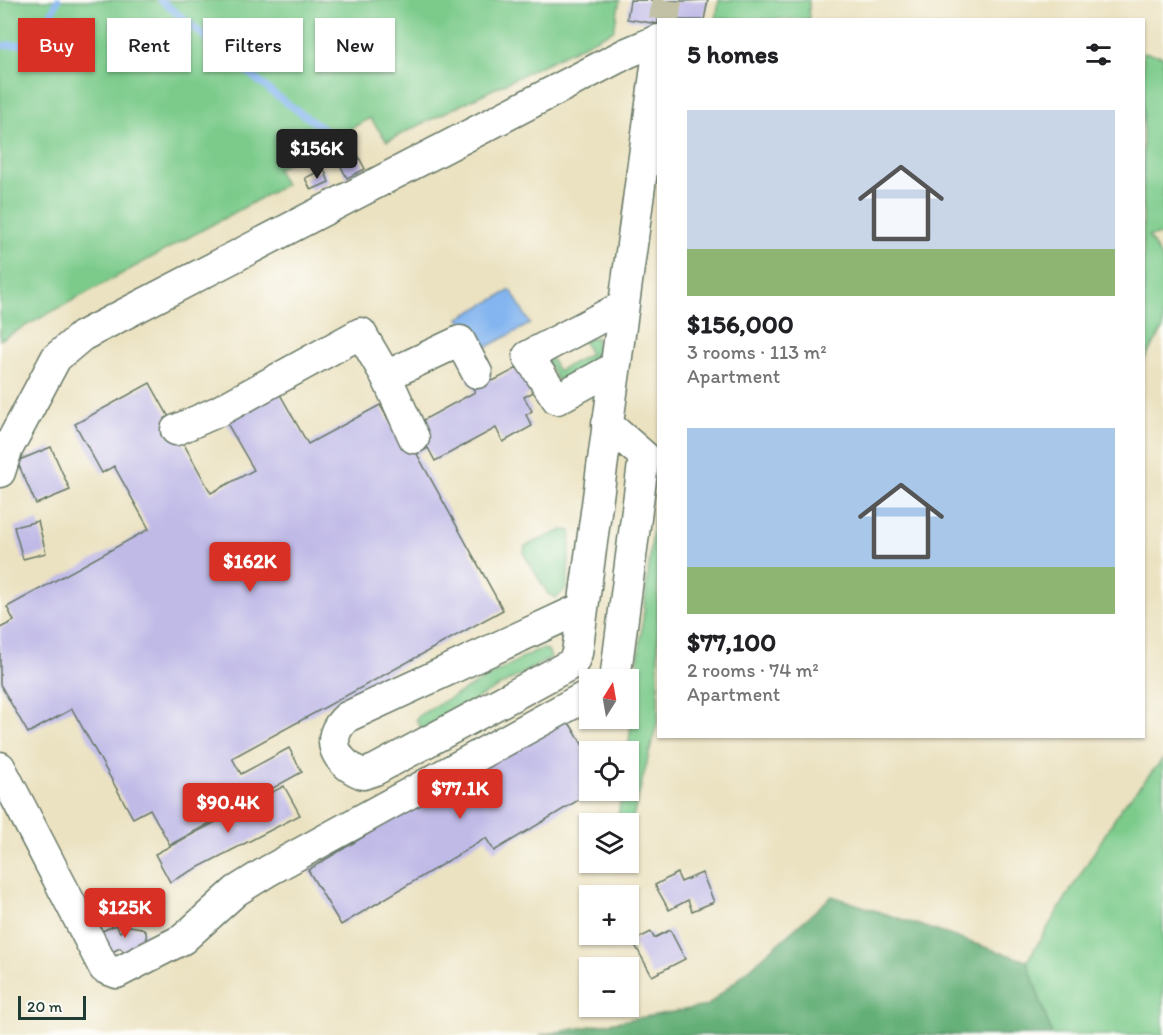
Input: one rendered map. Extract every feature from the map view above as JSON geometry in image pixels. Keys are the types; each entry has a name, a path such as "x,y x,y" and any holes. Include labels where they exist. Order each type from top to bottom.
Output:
{"lane":[{"path":"0,471 7,450 56,358 82,336 627,53 657,40"},
{"path":"582,608 347,717 336,727 333,741 344,765 363,774 375,770 573,663 582,608 657,59"},
{"path":"614,368 557,399 528,356 623,306"},
{"path":"176,430 219,411 361,333 386,376 414,438"},
{"path":"386,376 460,341 477,373"},
{"path":"607,424 644,456 616,669"},
{"path":"0,767 104,968 117,973 183,939 236,891 268,871 579,700"}],"green space":[{"path":"0,0 620,0 614,30 387,141 370,118 277,169 285,185 0,340"},
{"path":"719,0 809,0 809,18 716,18"},
{"path":"1145,52 1163,56 1163,235 1148,236 1163,260 1163,329 1145,358"},
{"path":"596,337 595,354 587,367 574,376 557,380 547,360 551,358 558,371 590,354 583,341"},
{"path":"657,493 657,723 639,794 639,741 629,741 630,729 639,729 637,669"},
{"path":"563,530 571,531 567,588 556,598 548,594 524,554 525,546"},
{"path":"542,649 548,650 551,658 421,729 416,719 421,714"},
{"path":"1163,759 1163,1035 1052,1035 1027,961 1122,807"},
{"path":"620,801 637,801 634,813 619,813"},
{"path":"832,896 1027,961 1052,1035 540,1035 707,1006"}],"water":[{"path":"511,290 530,324 477,352 459,318"}],"building":[{"path":"630,0 708,0 704,18 657,18 657,24 627,19"},
{"path":"355,150 365,169 347,178 337,159"},
{"path":"324,169 329,182 311,190 305,178"},
{"path":"525,364 539,389 524,397 532,411 526,415 532,426 503,442 496,428 435,461 428,448 417,454 503,610 232,758 241,774 289,748 302,772 170,845 150,809 133,818 72,709 28,733 0,684 0,628 14,621 7,607 149,529 114,466 102,473 75,424 150,383 211,493 254,470 224,418 277,389 308,444 380,405 402,444 414,425 475,392 467,378 485,368 493,381"},
{"path":"51,447 70,490 36,504 17,461"},
{"path":"38,521 46,553 23,559 14,527"},
{"path":"565,716 580,741 579,800 494,851 486,838 341,925 308,870"},
{"path":"284,786 300,815 170,882 155,854"},
{"path":"677,873 681,882 702,873 714,902 692,911 688,900 669,910 655,885"},
{"path":"116,925 120,932 130,926 141,928 146,932 147,944 128,955 120,948 110,953 100,932"},
{"path":"670,930 685,959 652,976 635,945 639,945 639,938 651,932 654,938"}],"waterway":[{"path":"0,46 37,42 58,0"},
{"path":"161,0 274,94 332,135"}],"tunnel":[{"path":"664,18 667,0"}]}
